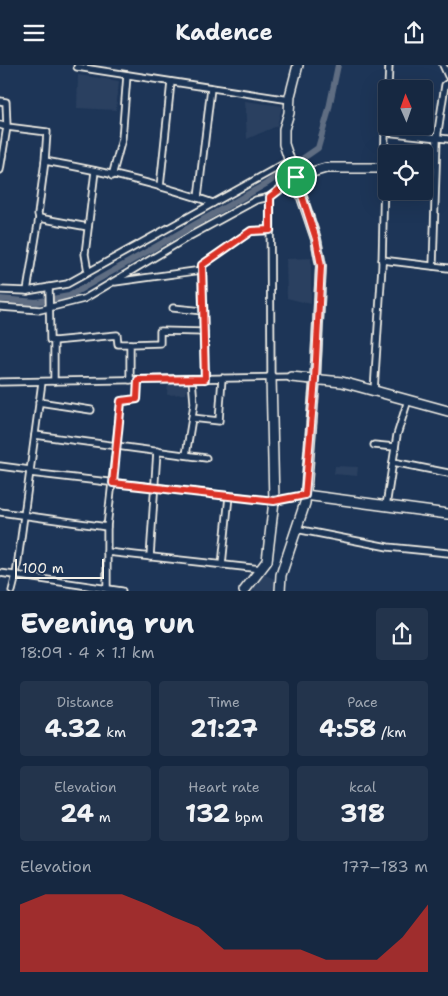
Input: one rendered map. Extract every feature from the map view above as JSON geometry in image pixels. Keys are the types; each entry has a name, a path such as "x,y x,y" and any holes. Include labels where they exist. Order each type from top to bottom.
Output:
{"street":[{"path":"280,591 281,575 305,503 315,379 321,266 316,239 291,160 284,144 284,129 298,65"},
{"path":"388,80 389,65"},
{"path":"443,65 448,76"},
{"path":"77,67 290,100"},
{"path":"112,176 122,139 127,75"},
{"path":"160,187 171,82"},
{"path":"433,266 437,138 445,85 448,83"},
{"path":"198,198 211,88"},
{"path":"0,101 6,102 7,127 0,166"},
{"path":"0,125 47,132 39,218 27,291"},
{"path":"411,135 448,139"},
{"path":"0,289 27,291 67,284 291,160"},
{"path":"45,161 160,187 213,203"},
{"path":"0,307 40,310 84,299 256,199 270,197 296,177 326,168 378,168"},
{"path":"88,272 85,255 95,171"},
{"path":"244,591 268,561 274,501 270,197"},
{"path":"374,391 382,260 383,200"},
{"path":"39,218 88,227"},
{"path":"205,379 202,265 251,231 270,230"},
{"path":"382,260 448,268"},
{"path":"113,282 202,270"},
{"path":"49,287 50,340 117,335 118,344 160,343 160,331 204,332"},
{"path":"173,308 203,311"},
{"path":"54,341 54,381"},
{"path":"130,344 130,380"},
{"path":"0,382 291,377 342,383 448,411"},
{"path":"192,418 219,421 222,378"},
{"path":"186,455 194,403 192,379"},
{"path":"107,589 107,527 121,401 137,399 138,380"},
{"path":"12,591 16,575 42,382"},
{"path":"386,506 397,435 408,400"},
{"path":"39,402 92,410"},
{"path":"35,435 206,458"},
{"path":"374,445 395,447"},
{"path":"150,557 157,451"},
{"path":"393,462 448,473"},
{"path":"0,466 113,483 274,501 305,495 448,515"},
{"path":"222,565 229,496"},
{"path":"0,512 107,527"},
{"path":"296,529 388,547 448,553"},
{"path":"107,552 261,569"},
{"path":"0,573 122,591"}],"shaded area":[{"path":"78,75 119,81 116,110 77,108"},
{"path":"245,101 282,106 277,126 247,139"},
{"path":"311,258 311,304 287,298 286,259"},
{"path":"168,381 189,382 185,394 167,395"},
{"path":"335,466 358,467 357,476 334,474"},
{"path":"263,574 275,579 275,591 250,591"}],"waterway":[{"path":"0,299 36,302 69,296 266,184 318,148 328,113 338,65"}],"route":[{"path":"296,177 316,239 321,266 315,379 305,495 274,501 113,483 121,401 137,399 138,380 205,379 202,265 251,231 270,230 270,197 296,177"}]}
